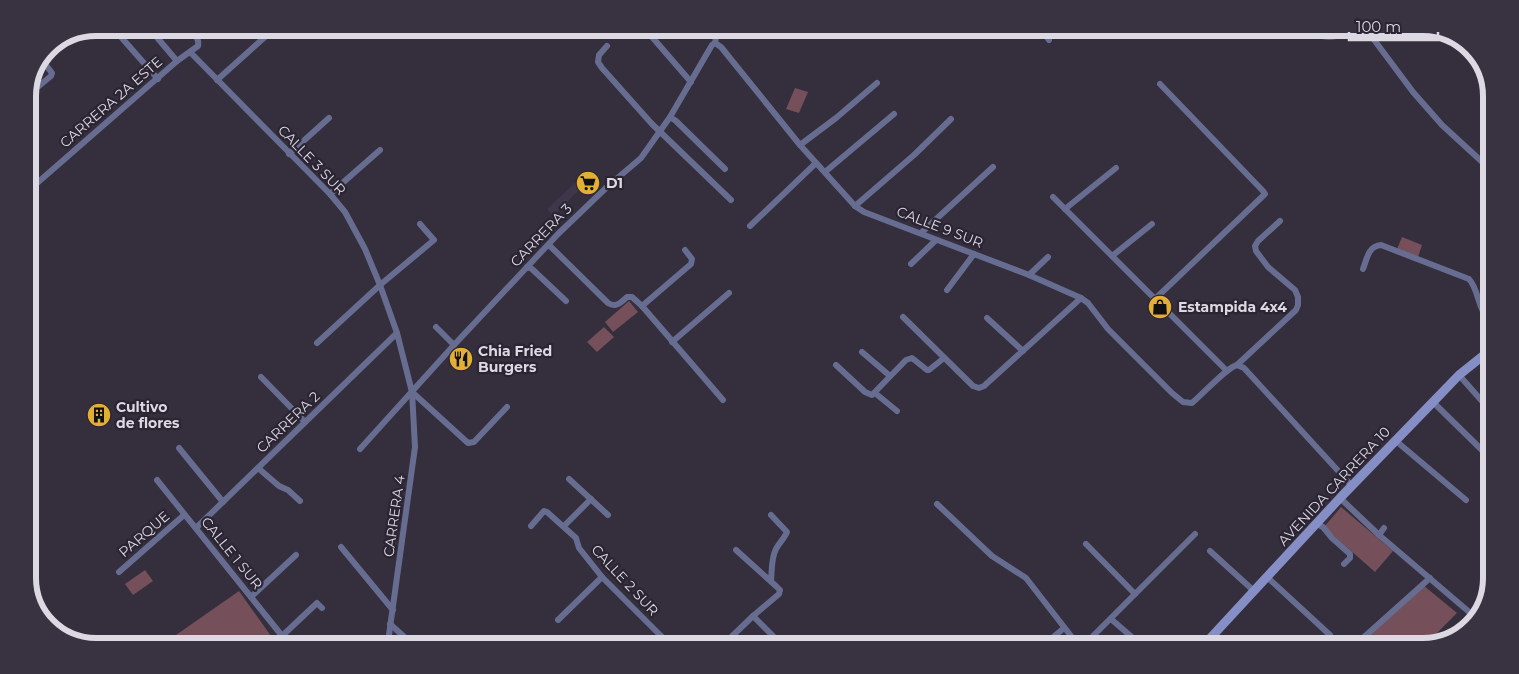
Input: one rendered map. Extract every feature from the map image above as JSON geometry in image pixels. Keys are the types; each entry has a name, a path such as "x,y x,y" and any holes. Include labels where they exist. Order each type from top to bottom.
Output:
{"street":[{"path":"120,36 158,79"},
{"path":"156,36 177,61"},
{"path":"190,52 198,46 199,42 195,36"},
{"path":"217,80 266,36"},
{"path":"651,36 691,82"},
{"name":"CARRERA 3","path":"360,449 558,234 641,158 670,117 712,45 715,43 717,36"},
{"path":"1046,36 1049,40"},
{"path":"1372,36 1413,92 1442,125 1483,163"},
{"name":"CALLE 9 SUR","path":"715,43 800,145 855,206 864,212 1029,275 1081,298 1088,303 1108,329 1183,402 1192,403 1227,371"},
{"path":"607,46 598,55 600,64 660,131 731,200"},
{"name":"CARRERA 2A ESTE","path":"36,184 177,61 190,52"},
{"name":"CALLE 3 SUR","path":"190,52 330,194 349,219 365,249 380,286 397,333 412,392"},
{"path":"37,85 51,76 52,73 45,64"},
{"path":"800,145 836,118 877,83"},
{"path":"1155,299 1265,194 1160,84"},
{"path":"825,172 894,114"},
{"path":"670,117 725,169"},
{"path":"289,154 329,118"},
{"path":"855,206 914,155 950,119"},
{"path":"330,194 380,150"},
{"path":"750,226 816,163"},
{"path":"921,233 993,167"},
{"path":"1065,209 1116,168"},
{"path":"1053,196 1227,371 1234,365 1237,365 1296,310 1298,305 1298,297 1295,290 1268,267 1256,251 1255,246 1258,241 1280,222"},
{"path":"317,343 434,240 420,224"},
{"path":"1112,256 1152,224"},
{"path":"911,264 936,240"},
{"path":"549,245 608,303 613,306 617,305 629,296 642,306 722,400"},
{"path":"1363,269 1371,249 1381,245 1469,279 1473,285 1483,315"},
{"path":"642,306 691,264 692,259 685,250"},
{"path":"947,290 974,254"},
{"path":"1029,275 1048,258"},
{"path":"527,267 532,269 566,301"},
{"path":"672,342 729,293"},
{"path":"903,317 973,386 979,388 984,386 1081,298"},
{"path":"987,318 1023,351"},
{"path":"436,327 454,345"},
{"name":"CARRERA 2","path":"196,528 397,333"},
{"path":"862,352 890,376"},
{"name":"AVENIDA CARRERA 10","path":"1210,638 1340,498 1460,375 1483,356"},
{"path":"836,365 865,392 872,395 909,358 912,358 927,370 944,358"},
{"path":"1237,365 1244,368 1352,486"},
{"path":"1460,375 1483,402"},
{"path":"261,377 305,422"},
{"path":"412,392 468,443 474,442 507,407"},
{"name":"CARRERA 4","path":"388,638 415,447 412,392"},
{"path":"875,393 897,411"},
{"path":"1433,402 1483,451"},
{"path":"1396,441 1466,500"},
{"path":"179,448 223,502"},
{"path":"258,468 300,501"},
{"path":"569,479 608,515"},
{"name":"CALLE 1 SUR","path":"157,480 282,636"},
{"path":"1340,498 1379,535 1471,613"},
{"path":"564,526 591,499"},
{"path":"937,504 992,556 1026,578 1072,638"},
{"name":"CALLE 2 SUR","path":"531,526 544,511 564,526 576,538 579,548 602,576 661,636"},
{"name":"PARQUE","path":"119,572 184,515"},
{"path":"771,515 787,532 776,549 771,581"},
{"path":"1317,524 1323,527 1350,554 1350,558 1344,564"},
{"path":"1379,535 1384,528"},
{"path":"1091,638 1195,534"},
{"path":"1086,544 1135,594"},
{"path":"341,547 392,610"},
{"path":"730,638 779,594 780,590 736,550"},
{"path":"1210,551 1254,591"},
{"path":"251,597 296,555"},
{"path":"558,620 602,576"},
{"path":"1267,577 1330,635"},
{"path":"1363,638 1430,578"},
{"path":"282,636 317,603 322,608"},
{"path":"753,616 775,638"},
{"path":"1111,619 1133,638"},
{"path":"390,624 406,638"},
{"path":"1052,638 1064,628"}],"shaded area":[{"path":"795,88 808,92 799,113 786,109"},
{"path":"577,181 582,187 553,216 547,209"},
{"path":"1402,237 1422,245 1418,257 1397,249"},
{"path":"629,301 638,312 613,332 605,322"},
{"path":"604,327 614,337 597,352 587,342"},
{"path":"1341,507 1393,551 1375,572 1324,527"},
{"path":"145,570 153,581 133,595 125,584"},
{"path":"1423,585 1457,613 1434,636 1367,638"},
{"path":"239,591 271,636 269,638 172,638"}],"place":[{"name":"D1","path":"588,183"},
{"name":"Estampida 4x4","path":"1160,307"},
{"name":"Chia Fried Burgers","path":"461,359"},
{"name":"Cultivo de flores","path":"99,415"}]}
